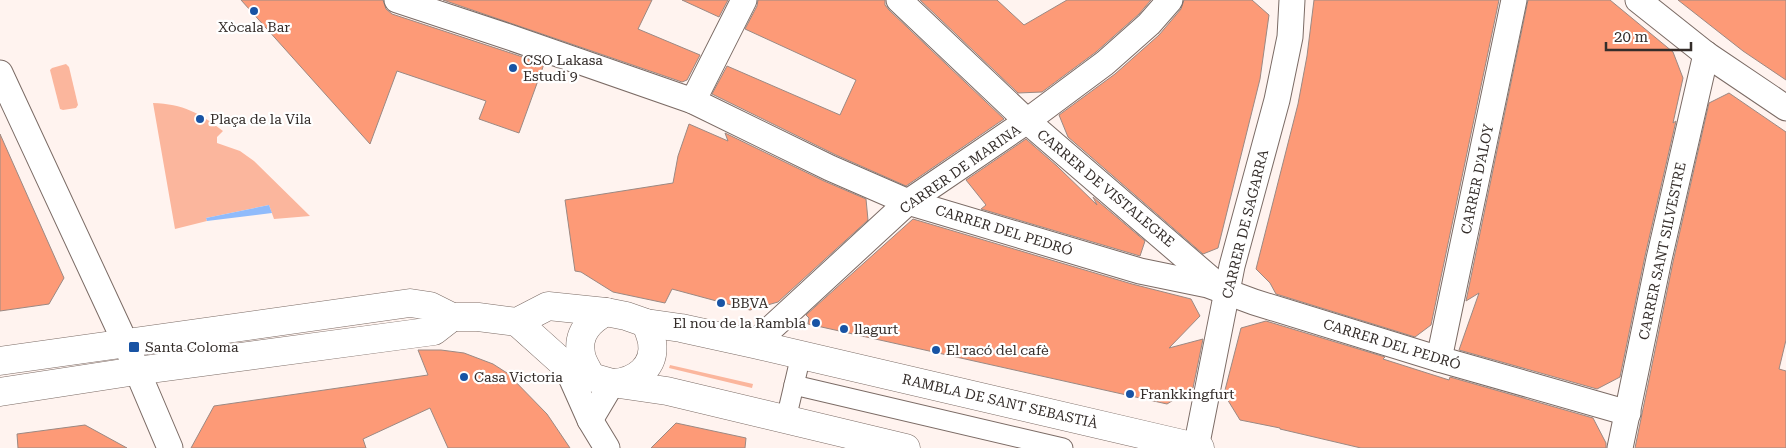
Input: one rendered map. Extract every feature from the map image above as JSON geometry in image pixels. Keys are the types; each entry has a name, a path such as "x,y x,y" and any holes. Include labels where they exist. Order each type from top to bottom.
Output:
{"street":[{"name":"CARRER DEL PEDRÓ","path":"397,0 693,101 830,168 908,202 1140,270 1208,285 1226,293 1439,359 1628,413"},
{"path":"693,101 744,0"},
{"name":"CARRER DE VISTALEGRE","path":"899,0 1027,121 1226,293"},
{"name":"CARRER DE MARINA","path":"754,344 908,202 1027,121 1105,63 1149,24 1170,0"},
{"name":"CARRER DE SAGARRA","path":"1197,448 1226,293 1277,100 1290,37 1292,0"},
{"name":"CARRER D'ALOY","path":"1439,359 1514,0"},
{"path":"1638,0 1706,54 1786,108"},
{"name":"CARRER SANT SILVESTRE","path":"1620,448 1659,259 1706,54"},
{"path":"0,73 125,342 170,448"},
{"path":"0,361 410,302 430,306 452,317 478,317 517,322 566,366 602,380 667,391 906,448"},
{"name":"RAMBLA DE SANT SEBASTIÀ","path":"517,322 548,306 606,312 646,323 681,328 754,344 1197,448"},
{"path":"606,312 595,318 587,326 581,339 581,356 602,380 624,382 639,375 647,366 652,355 652,342 646,323"},
{"path":"0,392 136,371 434,331 452,317"},
{"path":"786,419 801,355"},
{"path":"566,366 590,420 607,448"},
{"path":"590,420 602,380"},
{"path":"794,385 1063,448"}],"shaded area":[{"path":"66,64 69,67 78,105 76,108 63,110 60,109 50,70"},
{"path":"153,103 173,105 191,111 215,125 223,131 217,137 217,143 240,151 254,161 310,216 274,219 269,205 206,218 207,221 175,229"},
{"path":"670,365 753,384 752,388 669,368"}],"water":[{"path":"269,205 272,213 207,221 206,218"}],"building":[{"path":"241,0 383,0 386,9 392,14 544,64 519,133 479,119 486,101 397,71 370,144"},
{"path":"443,0 652,0 638,29 700,55 687,80 682,82"},
{"path":"682,0 728,0 719,17"},
{"path":"758,0 885,0 885,5 889,10 1004,119 906,186 836,155 712,94 727,66 840,115 856,80 745,29 757,6"},
{"path":"920,0 997,0 1024,25 1067,0 1151,0 1139,14 1096,52 1042,92 1018,93"},
{"path":"1184,0 1252,0 1269,15 1260,79 1218,248 1203,254 1068,137 1059,115 1115,74 1159,35 1181,9"},
{"path":"1314,0 1499,0 1431,325 1415,337 1276,294 1270,283 1256,269 1298,104 1307,56"},
{"path":"1528,0 1610,0 1673,52 1683,78 1673,123 1676,121 1620,377 1597,389 1459,350 1479,293 1466,301"},
{"path":"1678,0 1786,0 1786,80 1743,51"},
{"path":"1729,93 1786,132 1786,340 1779,369 1786,371 1786,448 1635,448 1673,262 1709,103"},
{"path":"689,124 728,141 725,133 824,181 866,199 868,220 778,302 750,310 672,289 665,303 613,292 581,272 575,271 565,200 673,183 678,156"},
{"path":"0,134 64,278 49,304 0,311"},
{"path":"1026,139 1097,205 1093,197 1145,241 1140,256 981,209 986,205 966,180"},
{"path":"913,219 1132,284 1191,299 1200,316 1169,348 1203,339 1193,388 1167,404 808,324 809,318 806,315"},
{"path":"1266,321 1385,357 1383,359 1449,380 1450,377 1593,418 1606,443 1606,448 1361,448 1240,420 1224,394 1241,328"},
{"path":"418,350 464,353 493,364 507,373 547,414 570,448 448,448 430,408 363,439 366,448 191,448 214,406 428,375"},
{"path":"676,423 746,438 745,448 651,448"},
{"path":"85,425 127,448 18,448 17,434"}],"place":[{"name":"Xòcala Bar","path":"254,11"},
{"name":"CSO Lakasa Estudi 9","path":"513,68"},
{"name":"Plaça de la Vila","path":"200,119"},
{"name":"BBVA","path":"721,303"},
{"name":"El nou de la Rambla","path":"816,323"},
{"name":"llagurt","path":"844,329"},
{"name":"Santa Coloma","path":"134,347"},
{"name":"El racó del cafè","path":"936,350"},
{"name":"Casa Victoria","path":"464,377"},
{"name":"Frankkingfurt","path":"1130,394"}]}
